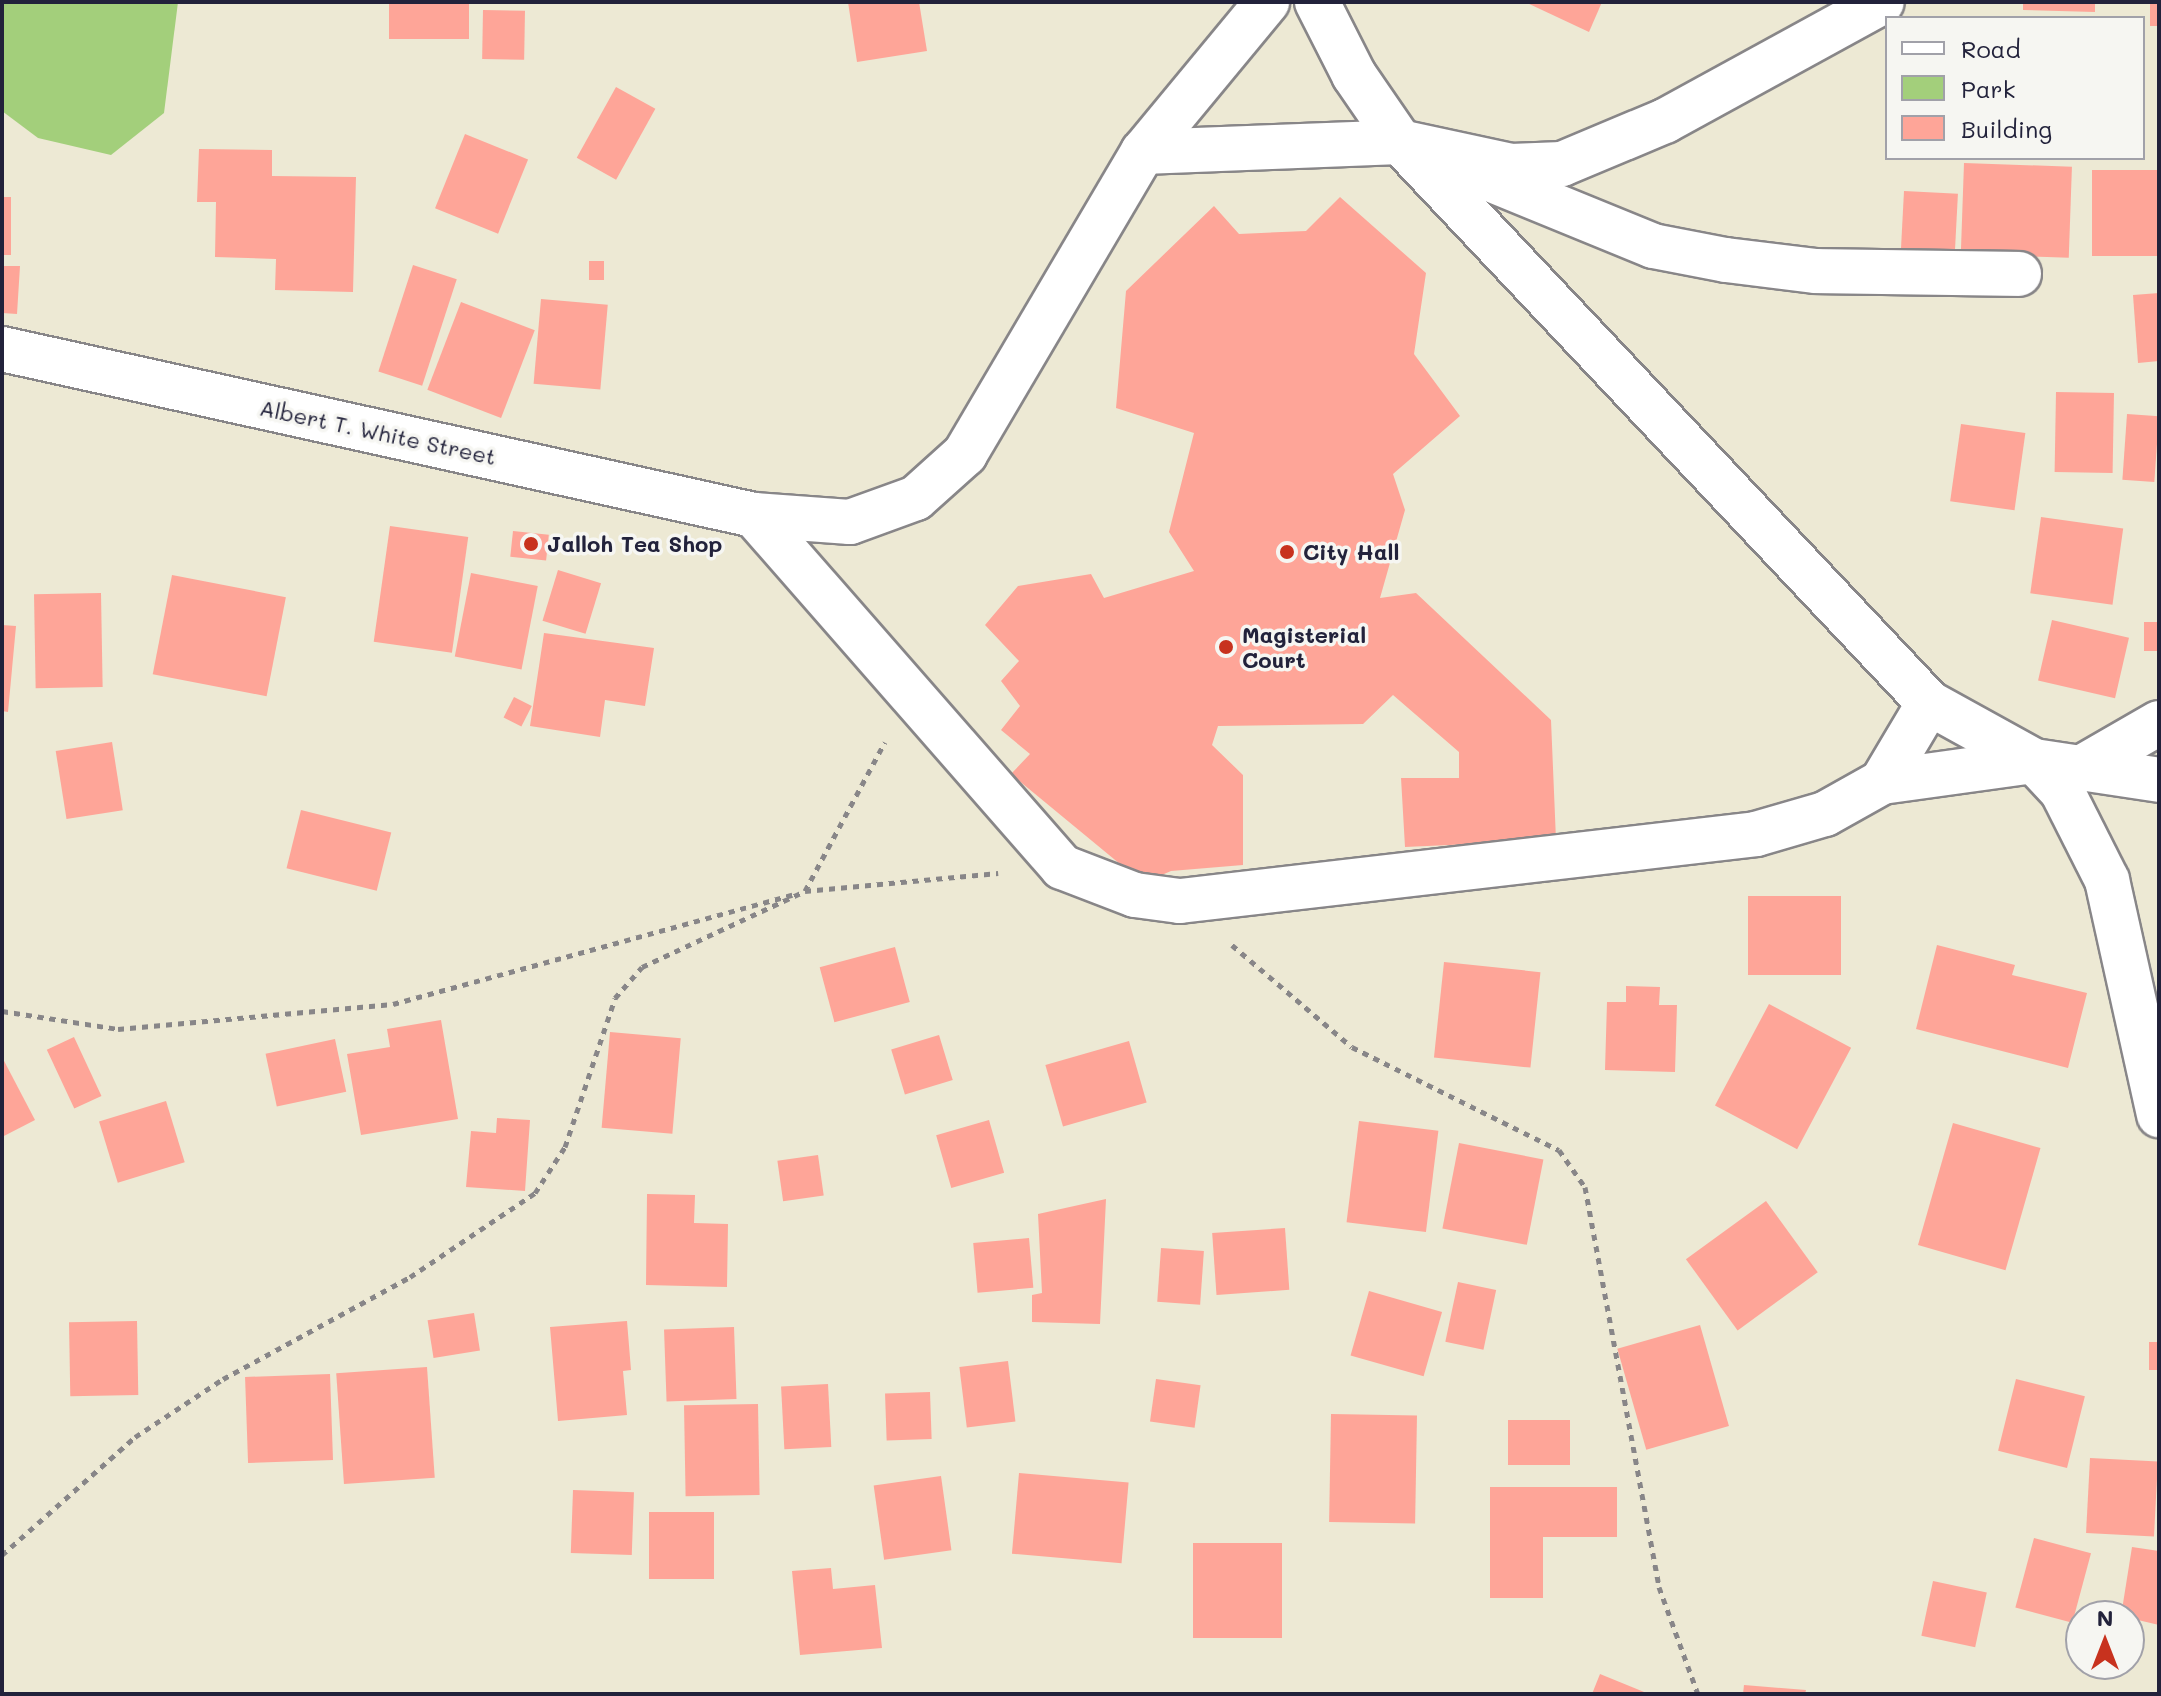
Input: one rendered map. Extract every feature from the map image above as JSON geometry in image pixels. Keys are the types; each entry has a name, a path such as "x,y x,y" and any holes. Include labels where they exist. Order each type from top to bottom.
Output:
{"street":[{"name":"Albert T. White Street","path":"2,349 754,515 850,522 906,502 935,483 965,454 990,417 1143,152 1267,2"},
{"path":"1317,2 1354,75 1400,142 1929,703 2034,761 2062,791 2082,823 2107,880 2159,1115"},
{"path":"1143,152 1400,142 1511,166 1562,164 1665,121 1882,2"},
{"path":"1400,142 1653,246 1816,271 2019,274"},
{"path":"754,515 1062,867 1135,895 1180,901 1756,834 1825,814 1882,782 2034,761 2159,780"},
{"path":"1882,782 1929,703"},
{"path":"2079,769 2159,723"}],"path":[{"path":"2,1555 135,1437 223,1379 410,1277 535,1193 565,1147 615,998 642,967 805,891 909,695"},
{"path":"2,1011 118,1029 393,1004 805,891 1062,867"},
{"path":"1180,901 1352,1047 1559,1150 1585,1187 1659,1587 1698,1694"}],"green space":[{"path":"2,2 178,2 164,113 111,155 38,138 2,111"}],"building":[{"path":"389,2 469,2 469,39 389,39"},
{"path":"848,2 919,2 927,51 857,62"},
{"path":"1525,2 1602,2 1589,32"},
{"path":"2023,2 2095,2 2095,12 2023,10"},
{"path":"2150,2 2159,2 2159,26 2150,26"},
{"path":"483,10 525,11 524,60 482,59"},
{"path":"616,87 655,109 616,180 577,158"},
{"path":"465,134 528,159 498,234 435,208"},
{"path":"199,149 272,150 272,176 356,177 353,292 275,290 276,259 215,257 216,202 197,202"},
{"path":"1964,163 2072,167 2069,258 1961,254"},
{"path":"2092,170 2159,170 2159,256 2092,256"},
{"path":"1904,191 1958,194 1955,256 1901,253"},
{"path":"2,197 11,197 11,255 2,255"},
{"name":"City Hall","path":"1340,197 1426,273 1414,354 1460,416 1393,474 1405,510 1380,598 1416,593 1551,720 1556,840 1405,847 1401,778 1459,778 1459,752 1393,695 1363,724 1218,726 1212,745 1243,775 1243,865 1171,871 1143,883 1011,774 1030,754 1001,730 1020,706 1001,681 1019,661 985,625 1018,586 1091,574 1104,598 1194,571 1169,532 1194,433 1116,408 1126,291 1214,206 1239,234 1306,231"},
{"path":"589,261 604,261 604,280 589,280"},
{"path":"413,265 457,279 422,386 378,372"},
{"path":"2,266 20,266 17,314 2,313"},
{"path":"2159,293 2159,361 2138,363 2133,295"},
{"path":"541,299 608,305 600,390 534,384"},
{"path":"461,302 535,330 501,418 427,390"},
{"path":"2056,392 2114,393 2113,473 2055,472"},
{"path":"2127,414 2159,416 2154,482 2122,480"},
{"path":"1961,424 2025,433 2015,510 1950,501"},
{"path":"2041,517 2123,529 2112,605 2030,593"},
{"path":"390,526 468,537 452,653 374,642"},
{"path":"513,531 549,535 546,561 510,557"},
{"path":"558,570 601,583 586,634 543,621"},
{"path":"471,573 538,586 522,669 455,656"},
{"path":"172,575 286,597 267,696 153,674"},
{"path":"101,593 103,687 36,688 34,594"},
{"path":"2052,620 2129,638 2115,698 2038,680"},
{"path":"2144,622 2159,622 2159,651 2144,651"},
{"path":"2,625 16,626 8,712 2,711"},
{"path":"544,633 654,648 645,706 605,700 600,737 530,726"},
{"path":"514,697 532,706 521,727 504,717"},
{"path":"112,742 123,810 66,819 56,751"},
{"path":"301,810 391,832 377,891 286,868"},
{"path":"1748,896 1841,896 1841,975 1748,975"},
{"path":"1937,945 2015,965 2012,975 2087,993 2068,1068 1916,1029"},
{"path":"895,947 910,1002 834,1022 820,967"},
{"path":"1444,962 1540,972 1530,1068 1434,1057"},
{"path":"1626,986 1660,987 1659,1005 1677,1005 1675,1072 1605,1070 1607,1002 1626,1002"},
{"path":"1769,1004 1851,1048 1797,1149 1715,1106"},
{"path":"441,1020 458,1119 361,1135 347,1054 390,1047 387,1029"},
{"path":"610,1032 681,1038 672,1134 602,1128"},
{"path":"939,1035 953,1080 905,1095 891,1050"},
{"path":"74,1037 101,1096 74,1109 47,1050"},
{"path":"335,1039 346,1092 277,1107 266,1054"},
{"path":"1129,1041 1147,1103 1063,1127 1045,1065"},
{"path":"2,1057 35,1120 2,1137"},
{"path":"166,1101 185,1162 118,1183 99,1121"},
{"path":"497,1118 530,1120 525,1191 466,1187 471,1131 496,1133"},
{"path":"989,1120 1004,1173 951,1188 936,1135"},
{"path":"1359,1121 1438,1131 1426,1232 1347,1222"},
{"path":"1953,1123 2040,1148 2005,1270 1918,1245"},
{"path":"1459,1143 1543,1159 1527,1245 1442,1228"},
{"path":"818,1155 824,1196 783,1201 777,1161"},
{"path":"647,1194 695,1195 694,1223 728,1224 727,1287 646,1285"},
{"path":"1106,1199 1100,1324 1032,1322 1032,1295 1042,1293 1038,1214"},
{"path":"1766,1201 1818,1272 1738,1330 1686,1259"},
{"path":"1285,1228 1289,1290 1217,1295 1212,1233"},
{"path":"1029,1238 1033,1288 978,1293 973,1243"},
{"path":"1161,1248 1204,1251 1200,1305 1157,1302"},
{"path":"1458,1282 1496,1290 1483,1350 1445,1342"},
{"path":"1369,1291 1442,1312 1424,1376 1351,1355"},
{"path":"474,1313 480,1351 434,1358 428,1320"},
{"path":"137,1321 138,1395 70,1396 69,1322"},
{"path":"627,1321 631,1370 623,1371 627,1415 558,1421 550,1327"},
{"path":"1700,1325 1729,1426 1646,1450 1617,1349"},
{"path":"734,1327 737,1399 667,1401 664,1329"},
{"path":"2149,1342 2159,1342 2159,1370 2149,1370"},
{"path":"1008,1361 1015,1422 967,1428 959,1367"},
{"path":"427,1367 435,1478 344,1484 336,1373"},
{"path":"330,1374 333,1460 248,1463 245,1377"},
{"path":"1156,1379 1201,1385 1195,1428 1150,1422"},
{"path":"2016,1379 2085,1396 2067,1468 1998,1451"},
{"path":"828,1384 831,1447 784,1449 781,1386"},
{"path":"930,1392 932,1439 887,1441 885,1394"},
{"path":"758,1404 760,1495 686,1496 684,1405"},
{"path":"1331,1414 1417,1416 1415,1523 1329,1522"},
{"path":"1508,1420 1570,1420 1570,1465 1508,1465"},
{"path":"2090,1458 2158,1462 2154,1536 2086,1533"},
{"path":"1019,1473 1129,1483 1122,1563 1012,1554"},
{"path":"941,1476 951,1550 884,1560 874,1485"},
{"path":"1490,1487 1617,1487 1617,1537 1543,1537 1543,1598 1490,1598"},
{"path":"573,1490 634,1492 632,1555 571,1553"},
{"path":"649,1512 714,1512 714,1579 649,1579"},
{"path":"2034,1538 2091,1553 2078,1600 2065,1600 2065,1621 2015,1608"},
{"path":"1193,1543 1282,1543 1282,1638 1193,1638"},
{"path":"2132,1547 2159,1551 2159,1625 2145,1622 2145,1600 2124,1600"},
{"path":"831,1568 833,1589 875,1585 882,1648 800,1655 792,1571"},
{"path":"1933,1581 1987,1592 1975,1647 1921,1636"},
{"path":"1600,1674 1649,1694 1592,1694"},
{"path":"1744,1685 1806,1690 1805,1694 1743,1694"}],"place":[{"name":"Jalloh Tea Shop","path":"531,544"},
{"name":"City Hall","path":"1287,552"},
{"name":"Magisterial Court","path":"1226,647"}]}
